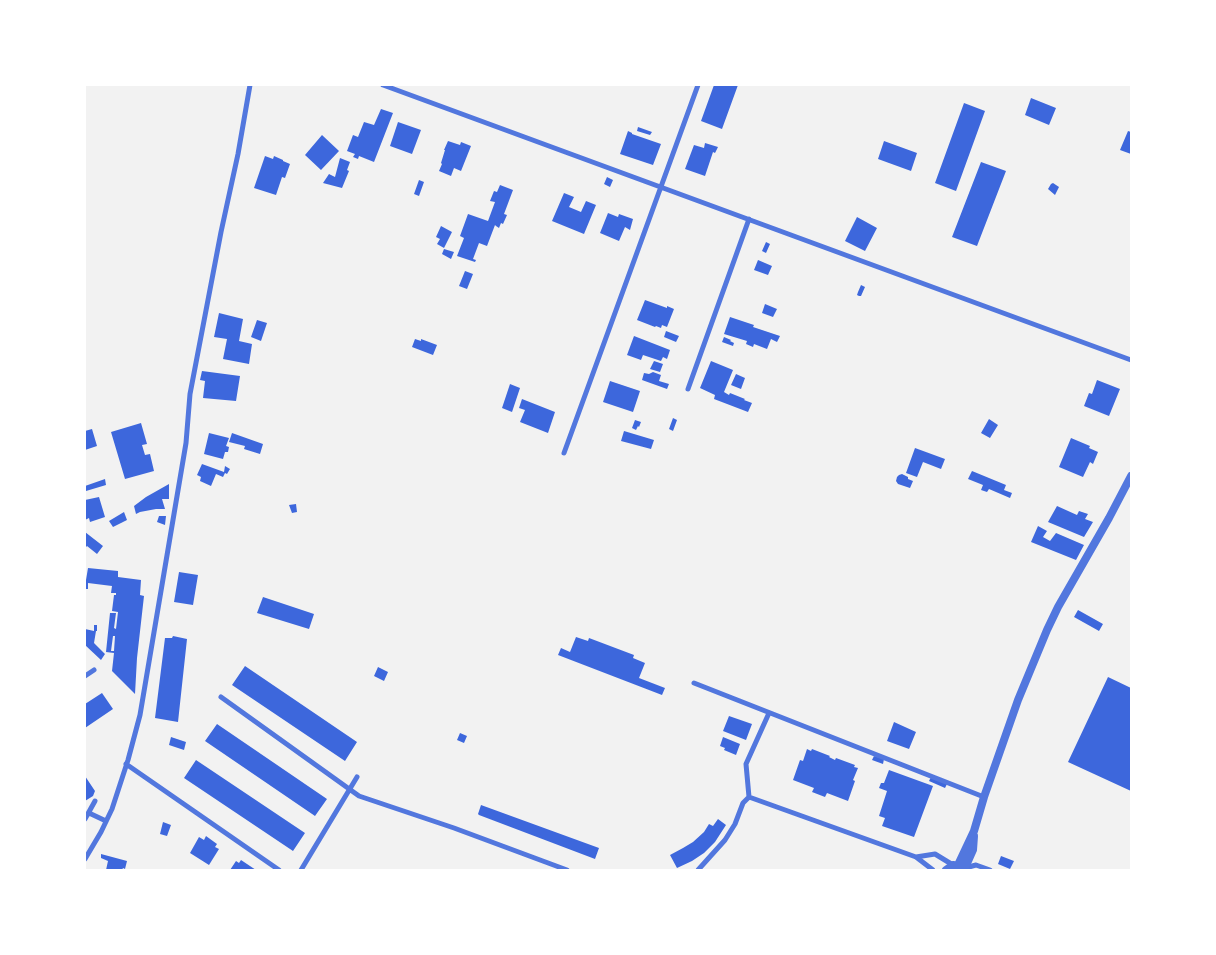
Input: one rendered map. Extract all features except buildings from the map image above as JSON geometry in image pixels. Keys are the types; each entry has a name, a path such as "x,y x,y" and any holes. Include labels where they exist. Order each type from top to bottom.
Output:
{"street":[{"path":"85,859 92,850 112,809 140,715 186,443 190,394 250,85"},
{"path":"383,85 1131,360"},
{"path":"564,453 698,85"},
{"path":"688,389 749,220"},
{"path":"961,867 972,850 974,831 984,796 1018,700 1047,630 1131,476"},
{"path":"85,676 94,670"},
{"path":"694,683 984,796"},
{"path":"221,697 359,796 454,828 568,870"},
{"path":"749,797 746,764 770,712"},
{"path":"126,764 279,870"},
{"path":"301,870 357,777"},
{"path":"749,797 916,857 933,870"},
{"path":"698,870 725,840 735,824 743,803 749,797"},
{"path":"85,819 96,801"},
{"path":"89,813 106,821"},
{"path":"916,857 935,854 961,867"},
{"path":"545,870 548,863"},
{"path":"946,870 976,864 990,870"}]}
